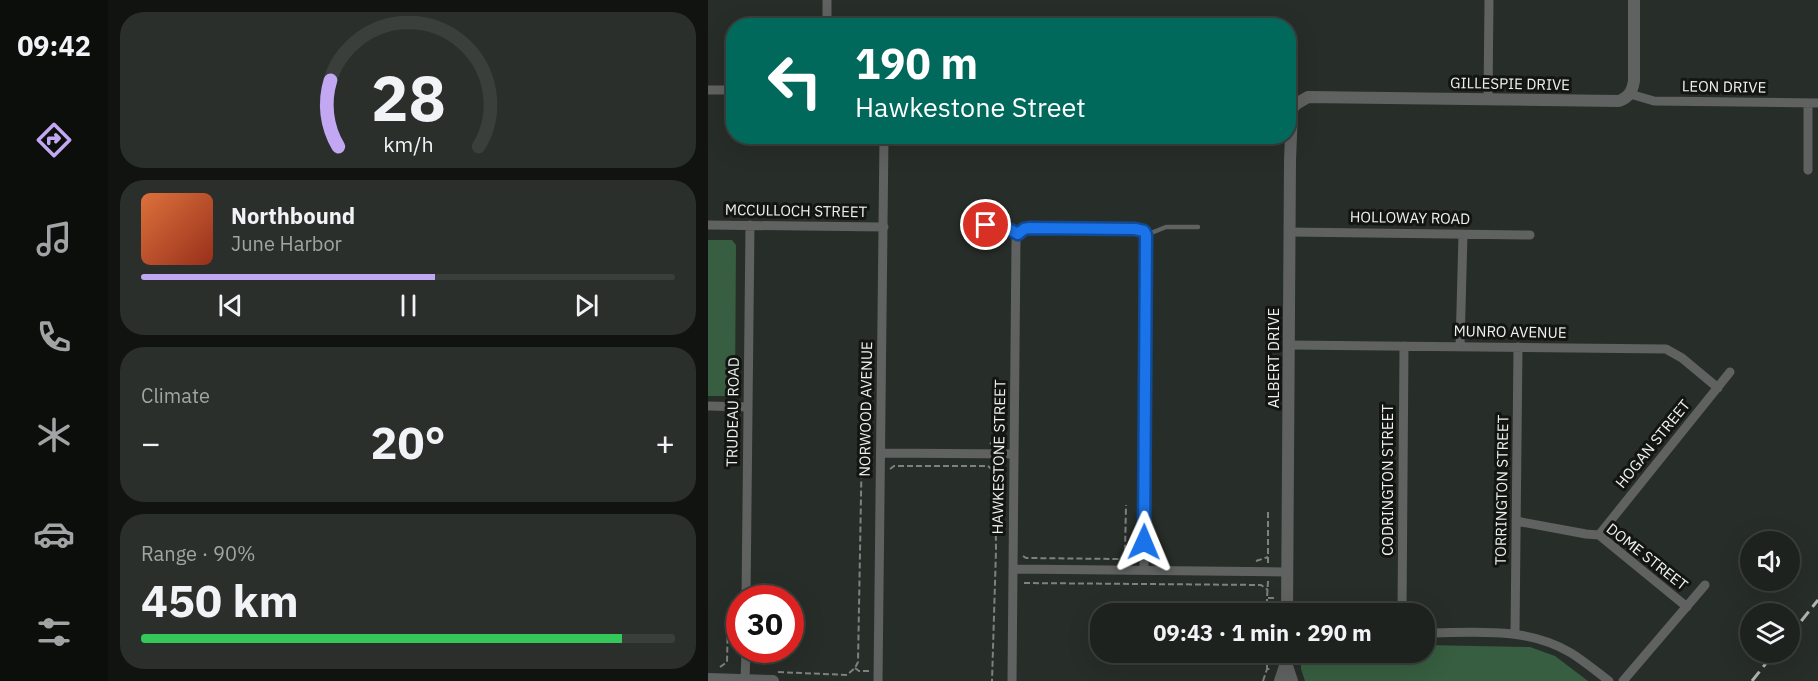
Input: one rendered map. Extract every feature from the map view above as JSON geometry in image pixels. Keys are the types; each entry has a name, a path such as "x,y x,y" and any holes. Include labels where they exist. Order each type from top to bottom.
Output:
{"street":[{"path":"827,0 827,18"},
{"path":"1488,99 1489,0"},
{"path":"1630,94 1634,81 1634,0"},
{"path":"708,90 726,90"},
{"name":"GILLESPIE DRIVE","path":"1296,101 1308,97 1618,101 1630,94"},
{"name":"LEON DRIVE","path":"1630,94 1654,101 1813,103"},
{"path":"1808,170 1813,103"},
{"name":"NORWOOD AVENUE","path":"878,681 884,144"},
{"name":"ALBERT DRIVE","path":"1287,603 1292,144"},
{"name":"MCCULLOCH STREET","path":"708,225 884,227"},
{"name":"TRUDEAU ROAD","path":"746,585 750,225"},
{"path":"1018,234 1029,228 1135,229 1144,231 1146,235 1144,570"},
{"name":"HOLLOWAY ROAD","path":"1290,232 1530,235"},
{"name":"HAWKESTONE STREET","path":"1012,681 1016,240 1018,234"},
{"path":"1460,347 1463,234"},
{"name":"MUNRO AVENUE","path":"1289,345 1666,349 1682,357 1718,388"},
{"name":"CODRINGTON STREET","path":"1402,603 1404,346"},
{"name":"TORRINGTON STREET","path":"1515,633 1518,347"},
{"name":"HOGAN STREET","path":"1599,535 1730,372"},
{"path":"708,406 748,407"},
{"path":"881,453 1014,454"},
{"name":"DOME STREET","path":"1516,521 1599,535 1688,608"},
{"path":"1013,569 1287,572"},
{"path":"1623,681 1688,608 1705,585"},
{"path":"1435,633 1515,633 1539,638 1571,653 1609,681"},
{"path":"1280,681 1285,663"},
{"path":"1287,663 1292,681"},
{"path":"708,679 771,676"}],"lane":[{"path":"971,225 1000,225 1018,234"},
{"path":"1146,235 1166,227 1198,227"}],"path":[{"path":"771,676 847,675 858,662 863,386"},
{"path":"990,444 996,438 997,391"},
{"path":"888,471 894,466 988,466 995,472 996,550 992,681"},
{"path":"1018,554 1026,558 1121,559 1125,553 1126,506"},
{"path":"1247,561 1258,561 1268,557"},
{"path":"1021,585 1024,583 1261,585 1268,590"},
{"path":"1268,598 1268,603"},
{"path":"714,667 723,666 726,663"},
{"path":"1267,663 1267,669"},
{"path":"723,666 745,677"},
{"path":"819,674 819,681"}],"green space":[{"path":"708,240 732,240 736,245 735,391 729,396 708,396"},
{"path":"1435,645 1530,647 1555,656 1588,681 1305,681 1301,663 1435,663"}],"railway":[{"path":"1800,622 1818,600"},
{"path":"1752,681 1766,663"}],"route":[{"path":"986,225 1000,225 1018,234 1029,228 1139,229 1146,235 1144,542"}]}
